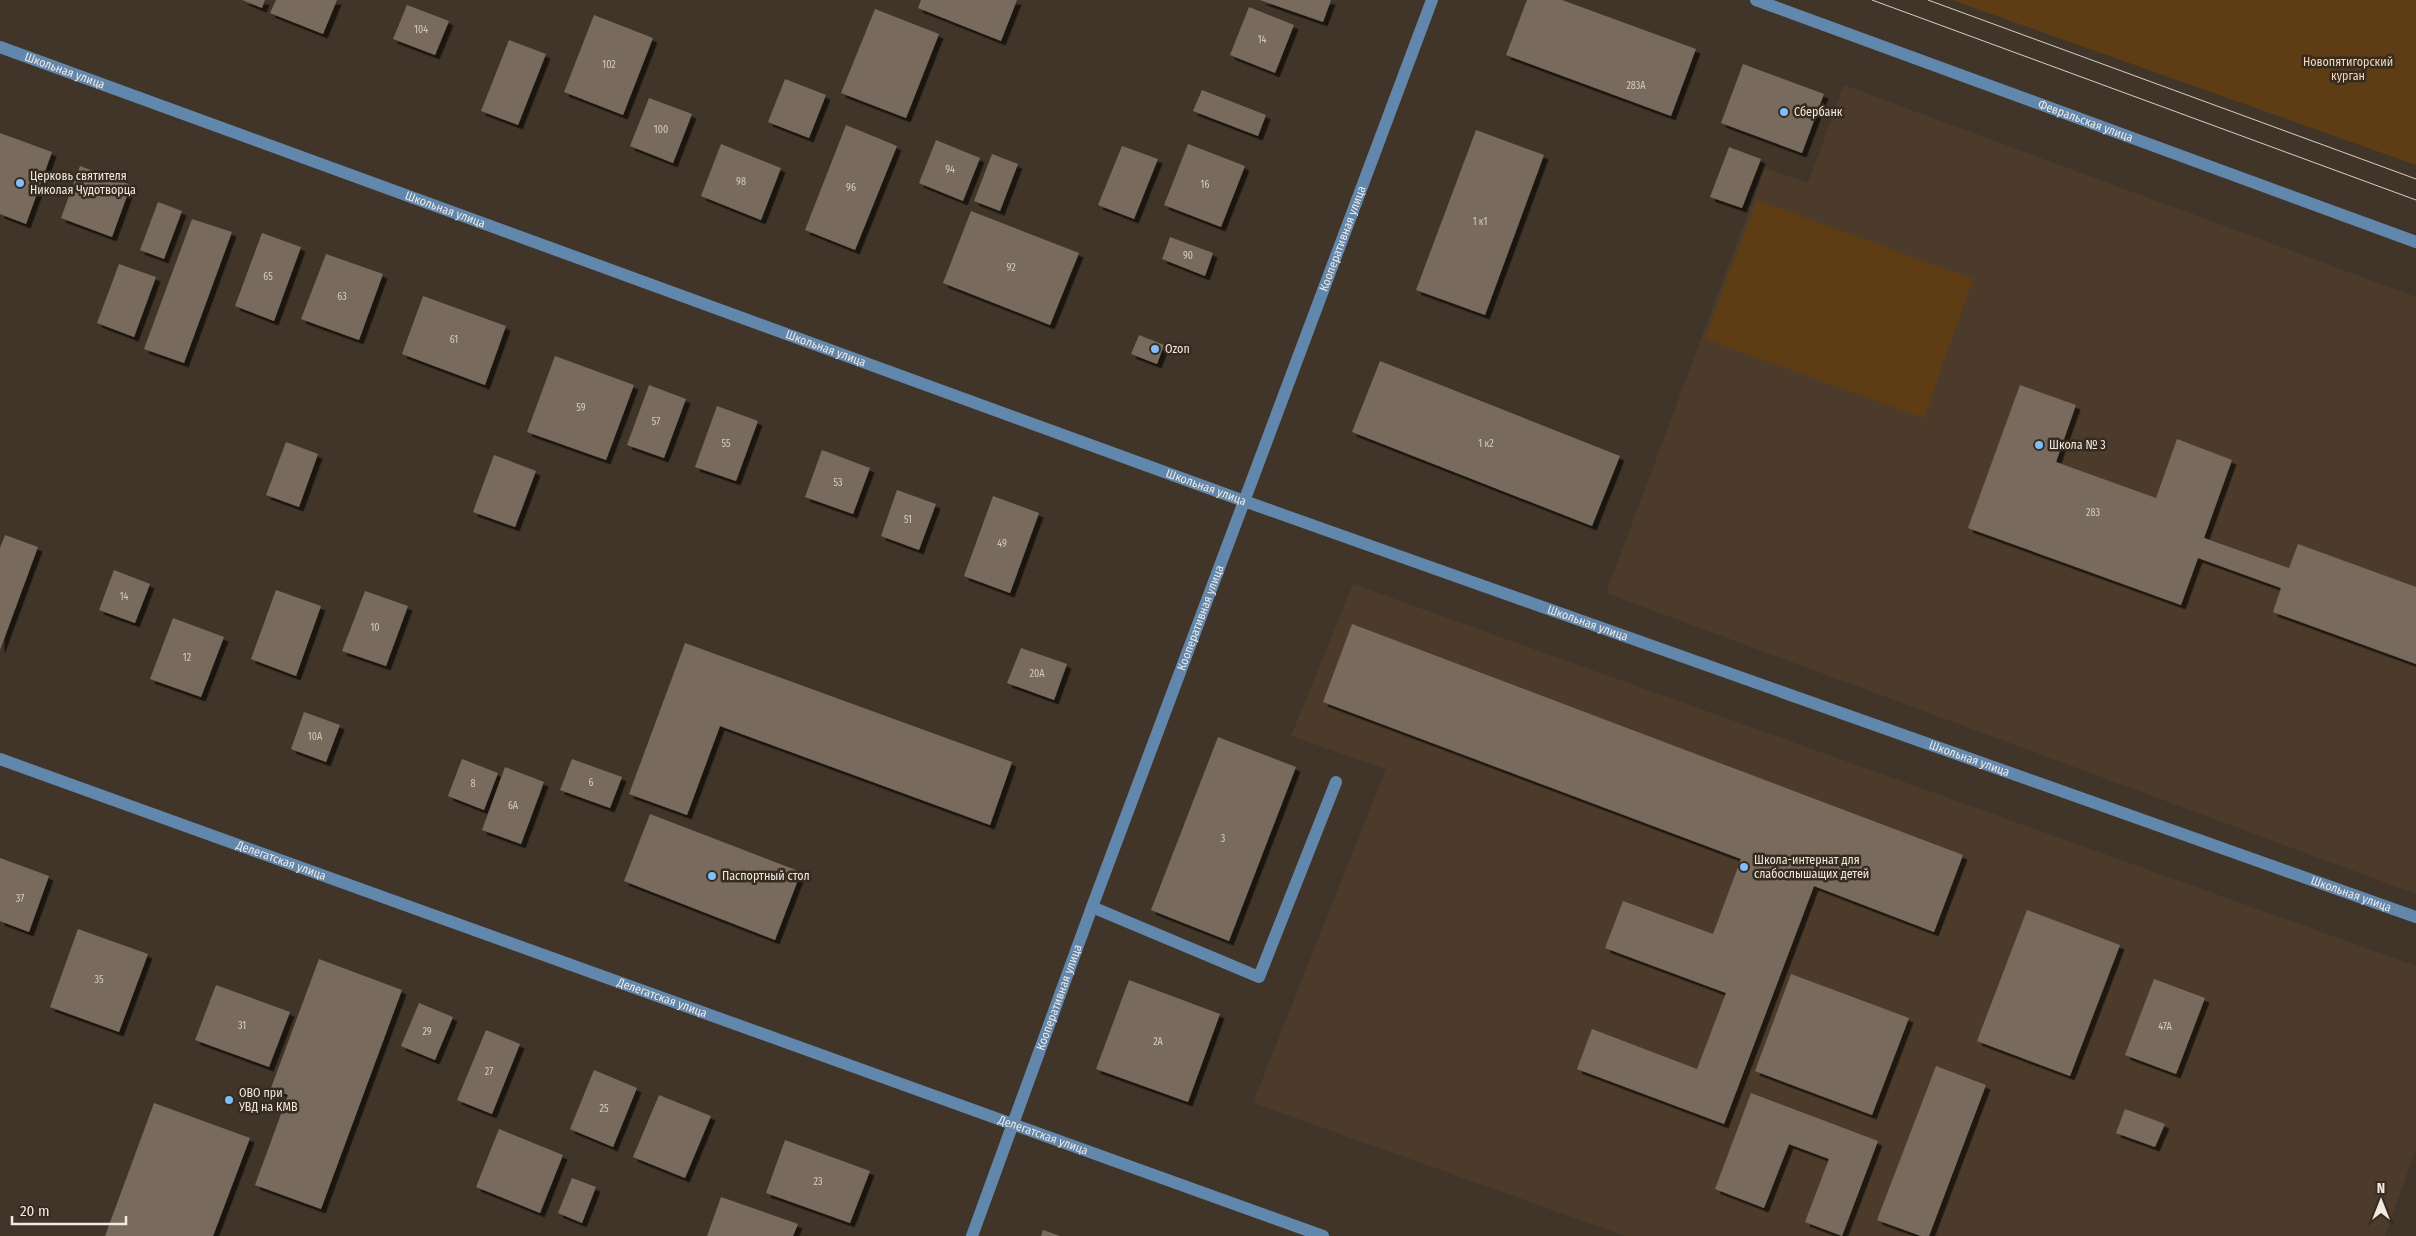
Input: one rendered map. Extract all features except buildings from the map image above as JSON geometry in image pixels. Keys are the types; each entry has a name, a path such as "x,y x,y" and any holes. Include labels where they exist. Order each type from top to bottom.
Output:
{"street":[{"name":"Кооперативная улица","path":"972,1236 1092,907 1432,0"},
{"name":"Февральская улица","path":"1756,0 2416,242"},
{"name":"Школьная улица","path":"0,47 1244,501 2416,918"},
{"name":"Делегатская улица","path":"0,759 1323,1236"},
{"path":"1092,907 1259,977 1336,782"}],"shaded area":[{"name":"Школа № 3","path":"1844,85 2416,297 2416,894 1606,593 1765,168 1808,183"},
{"name":"Школа-интернат для слабослышащих детей","path":"1353,584 2416,966 2416,1149 2385,1236 1625,1236 1253,1103 1386,769 1291,736"}],"green space":[{"name":"Новопятигорский курган","path":"1952,0 2416,0 2416,165"},
{"path":"1757,200 1973,279 1924,418 1705,339"}],"tram line":[{"path":"1872,0 2416,200"},
{"path":"1928,0 2416,179"}],"place":[{"name":"Сбербанк","path":"1784,112"},
{"name":"Церковь святителя Николая Чудотворца","path":"20,183"},
{"name":"Ozon","path":"1155,349"},
{"name":"Школа № 3","path":"2039,445"},
{"name":"Школа-интернат для слабослышащих детей","path":"1744,867"},
{"name":"Паспортный стол","path":"712,876"},
{"name":"ОВО при УВД на КМВ","path":"229,1100"}]}
